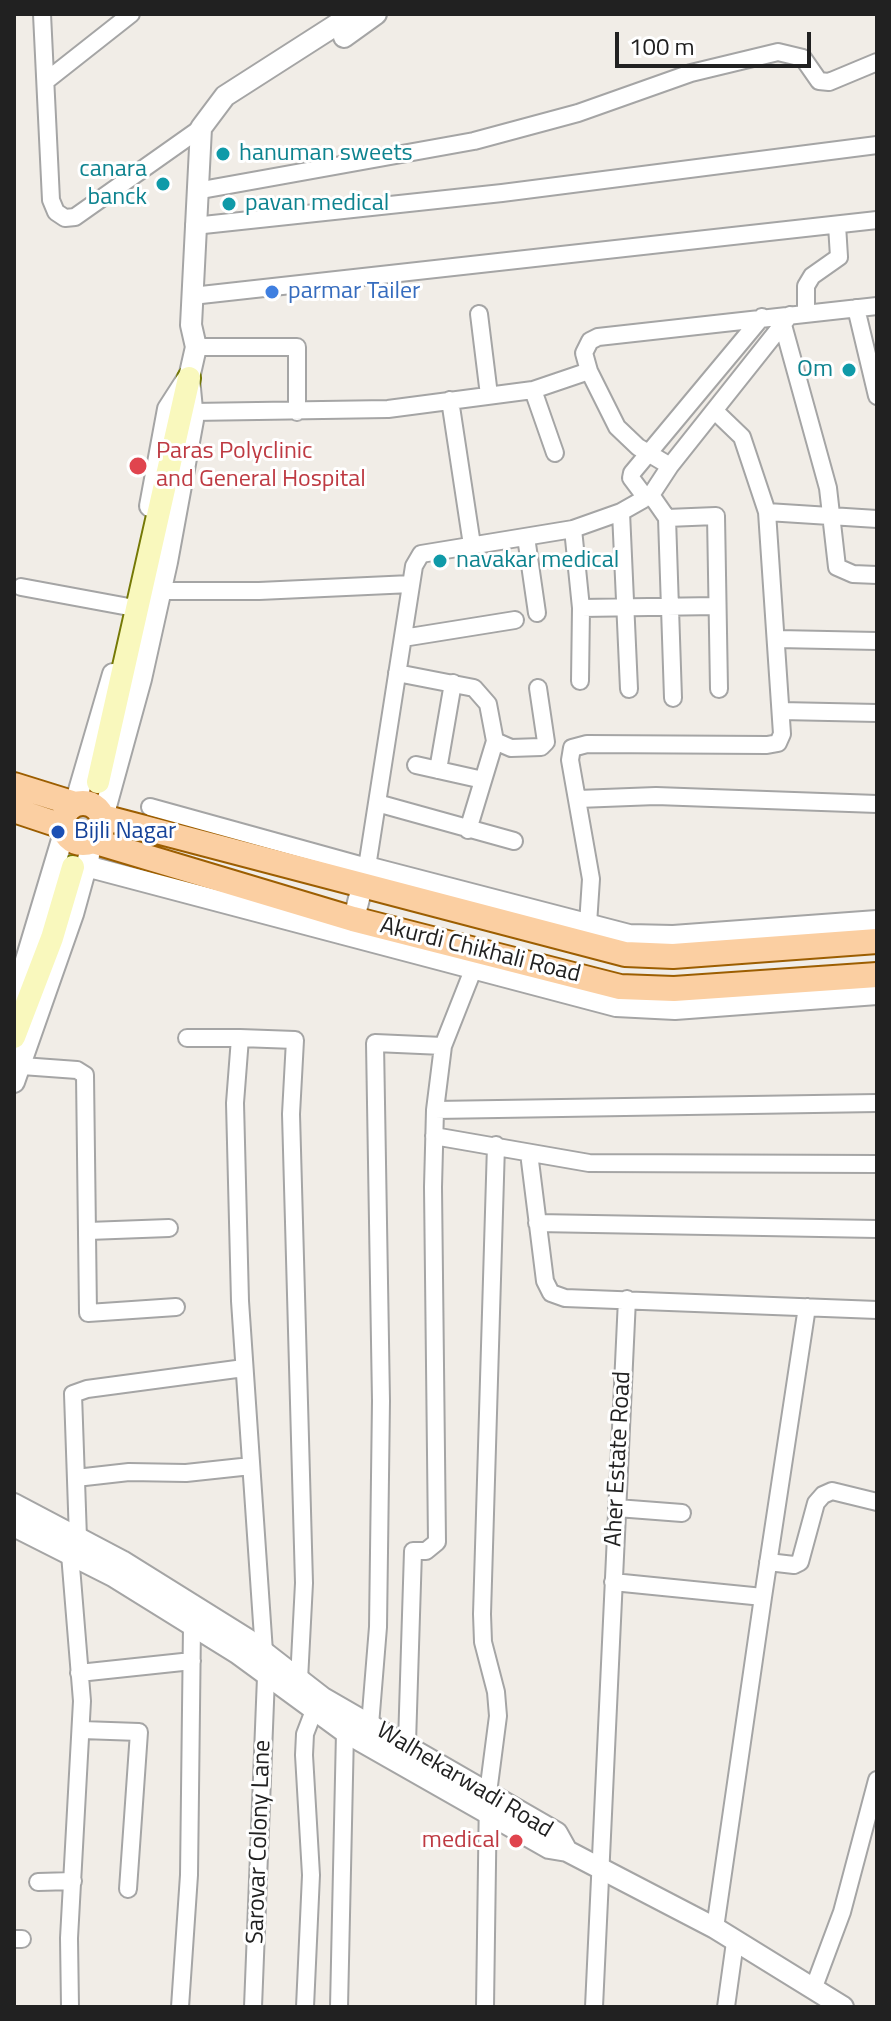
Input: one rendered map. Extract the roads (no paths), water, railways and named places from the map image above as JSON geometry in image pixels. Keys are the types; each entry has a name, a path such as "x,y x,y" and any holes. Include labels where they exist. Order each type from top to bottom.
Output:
{"main road":[{"path":"98,782 189,378"},
{"path":"14,785 31,808 63,830 74,842 93,841 102,831 103,817 89,803 31,808"},
{"path":"63,830 65,813 75,804"},
{"name":"Akurdi Chikhali Road","path":"103,817 364,877 625,954 673,956 877,941"},
{"name":"Akurdi Chikhali Road","path":"93,841 351,929 620,987 674,989 877,975"},
{"path":"14,1037 79,867"}],"street":[{"path":"42,14 51,200 56,212 65,218 75,217 207,120 232,108 376,14"},
{"path":"46,81 131,14"},
{"path":"103,817 161,591 192,412 189,378 196,347 191,325 194,226 207,120 225,96 353,14"},
{"path":"196,191 485,138 578,113 691,73 778,52 803,58 819,81 829,82 877,62"},
{"path":"194,226 502,193 877,145"},
{"path":"192,296 877,220"},
{"path":"351,929 377,803 414,566 421,554 573,529 621,512 648,496 793,318 812,276 839,257 837,225"},
{"path":"670,466 638,447 617,427 589,371 586,346 598,337 762,317 793,318 877,306"},
{"path":"856,308 877,396"},
{"path":"479,314 489,395"},
{"path":"673,698 667,518 630,477 762,317"},
{"path":"793,318 832,515 837,567 842,572 877,575"},
{"path":"196,347 297,347 297,412"},
{"path":"192,412 388,409 533,390 589,371"},
{"path":"75,804 129,607 168,409 189,378"},
{"path":"533,390 555,453"},
{"path":"450,400 472,545"},
{"path":"588,924 591,879 570,754 577,745 767,745 778,743 782,734 778,639 767,512 742,437 716,412"},
{"path":"621,512 629,689"},
{"path":"767,512 877,519"},
{"path":"667,518 716,516 719,689"},
{"path":"573,529 581,608 580,681"},
{"path":"526,537 537,613"},
{"path":"161,591 259,591 411,584"},
{"path":"21,587 129,607"},
{"path":"581,608 717,606"},
{"path":"403,638 515,620"},
{"path":"778,639 877,641"},
{"path":"397,673 474,688 488,704 495,741 468,830"},
{"path":"438,770 453,683"},
{"path":"495,741 511,748 541,747 546,742 538,688"},
{"path":"781,711 877,713"},
{"path":"416,765 483,780"},
{"path":"578,799 656,796 877,804"},
{"path":"377,803 514,841"},
{"path":"150,807 364,877 654,937 877,921"},
{"path":"15,991 63,830"},
{"path":"93,841 79,867 73,914 18,1074 77,1070 85,1075 88,1313 176,1307"},
{"path":"79,867 351,929 473,970 616,1006 652,1009 877,994"},
{"path":"407,1743 413,1551 426,1551 437,1542 435,1110 443,1046 473,970"},
{"path":"187,1038 295,1040 291,1114 304,1583 294,1687"},
{"path":"240,1038 235,1103 244,1368 264,1652"},
{"path":"370,1725 378,1627 381,1401 375,1043 443,1046"},
{"path":"435,1110 877,1103"},
{"path":"434,1136 589,1163 877,1164"},
{"path":"485,2007 488,1793 498,1716 496,1692 483,1642 482,1614 496,1145"},
{"path":"529,1153 545,1281 551,1293 565,1298 877,1310"},
{"path":"537,1223 877,1229"},
{"path":"88,1231 169,1228"},
{"name":"Aher Estate Road","path":"594,2007 627,1299"},
{"path":"715,1928 807,1307"},
{"path":"70,2007 73,1881 82,1730 79,1673 83,1551 71,1401 78,1390 244,1368"},
{"path":"76,1478 129,1472 186,1473 251,1466"},
{"path":"768,1562 787,1565 800,1562 816,1503 823,1495 832,1491 877,1502"},
{"name":"Walhekarwadi Road","path":"14,1504 266,1677 294,1687 407,1743 557,1833 567,1851"},
{"path":"617,1508 682,1513"},
{"name":"Walhekarwadi Road","path":"14,1526 83,1551 264,1652 313,1713 549,1848 567,1851"},
{"path":"613,1582 763,1597"},
{"path":"180,2007 189,1875 192,1626"},
{"path":"79,1673 192,1661"},
{"name":"Sarovar Colony Lane","path":"253,2007 266,1677"},
{"path":"305,2007 311,1875 304,1755 305,1734 313,1713"},
{"path":"82,1730 139,1732 128,1889"},
{"path":"339,2007 345,1732"},
{"path":"814,1987 842,1912 877,1780"},
{"path":"567,1851 715,1928 843,2007"},
{"path":"38,1882 73,1881"},
{"path":"726,2007 735,1942"}],"tunnel":[{"path":"73,867 98,782"}],"place":[{"name":"hanuman sweets","path":"223,154"},
{"name":"canara banck","path":"163,184"},
{"name":"pavan medical","path":"229,204"},
{"name":"parmar Tailer","path":"272,292"},
{"name":"Om","path":"849,370"},
{"name":"Paras Polyclinic and General Hospital","path":"138,466"},
{"name":"navakar medical","path":"440,561"},
{"name":"Bijli Nagar","path":"58,832"},
{"name":"medical","path":"516,1841"}]}
